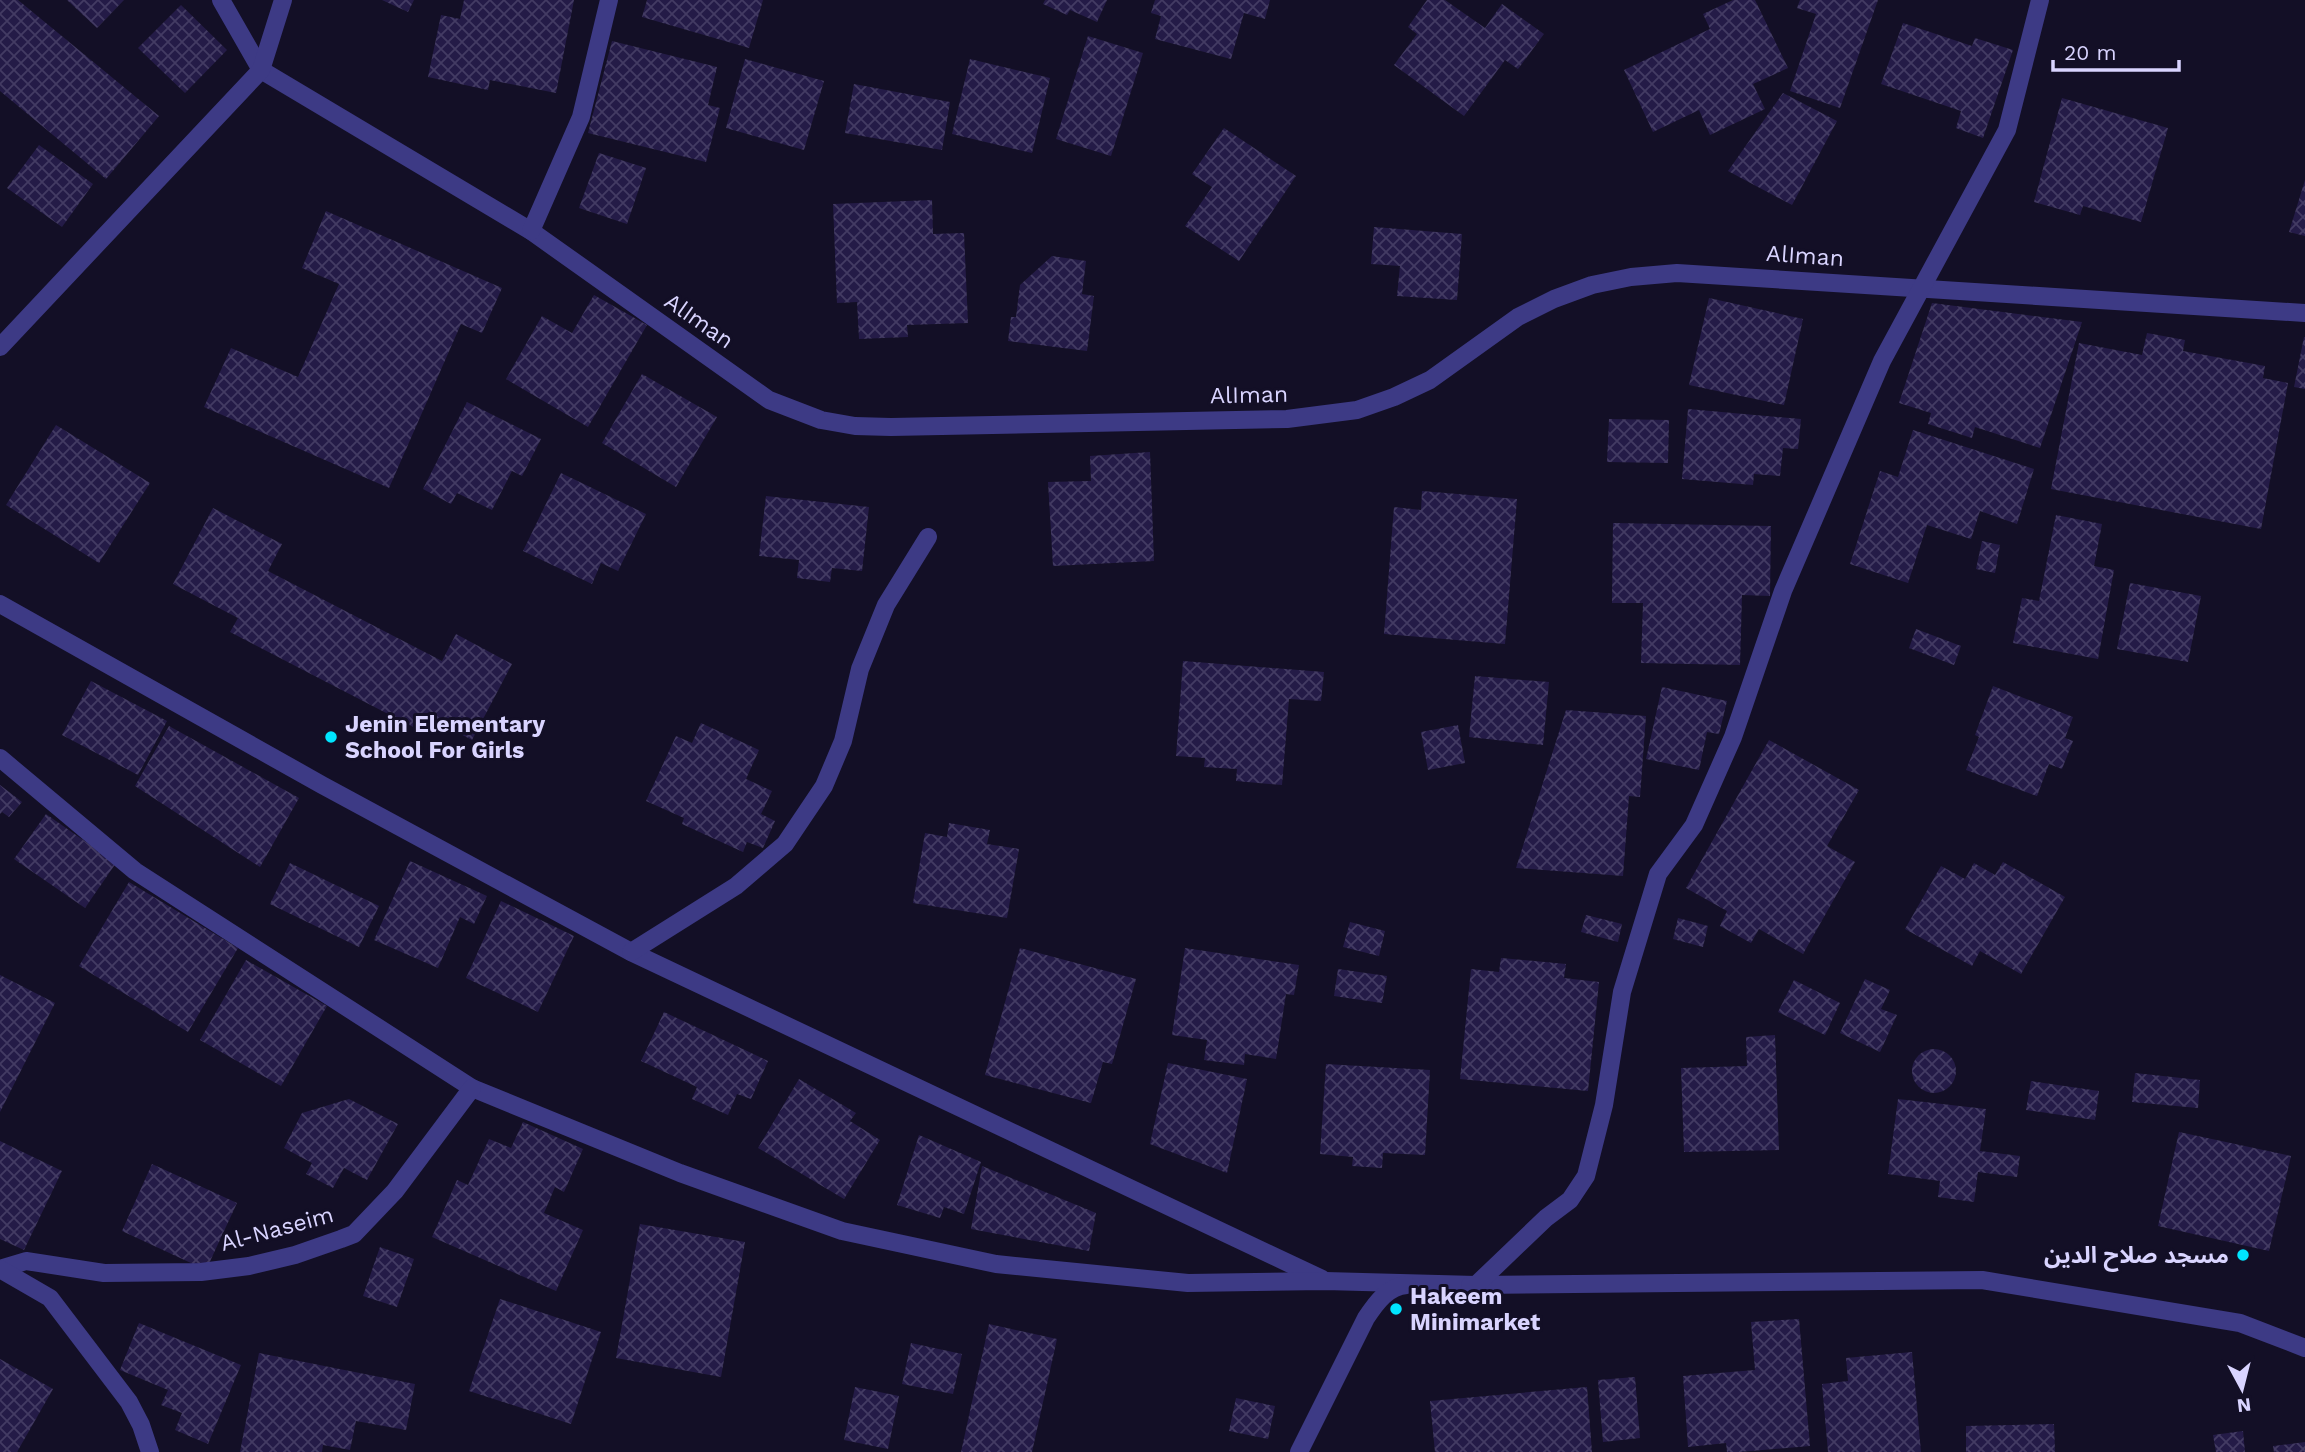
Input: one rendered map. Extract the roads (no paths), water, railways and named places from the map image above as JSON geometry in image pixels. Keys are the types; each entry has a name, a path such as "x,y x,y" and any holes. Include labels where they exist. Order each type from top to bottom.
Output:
{"street":[{"path":"221,0 261,70"},
{"path":"0,347 261,70 283,0"},
{"path":"531,231 580,117 610,0"},
{"path":"0,758 135,871 472,1088 680,1172 842,1231 996,1264 1188,1283 1325,1281 1476,1284 1546,1218 1570,1200 1586,1176 1604,1105 1622,992 1658,874 1694,825 1733,737 1783,591 1882,361 2007,130 2040,0"},
{"name":"AlIman","path":"261,70 531,231 769,400 821,420 867,427 1287,419 1356,410 1394,397 1430,380 1518,317 1554,299 1592,285 1631,277 1677,273 2305,313"},
{"path":"631,952 736,886 785,844 824,786 843,741 860,669 886,605 928,537"},
{"path":"0,604 310,778 631,952 1325,1281"},
{"name":"Al-Naseim","path":"0,1269 26,1261 104,1273 201,1272 249,1266 341,1240 354,1234 395,1191 472,1088"},
{"path":"0,1269 50,1298 128,1402 141,1425 150,1452"},
{"path":"1299,1452 1366,1318 1375,1304 1389,1291 1400,1286 1982,1280 2240,1323 2305,1348"}],"place":[{"name":"Jenin Elementary School For Girls","path":"331,737"},
{"name":"مسجد صلاح الدين","path":"2243,1255"},
{"name":"Hakeem Minimarket","path":"1396,1309"}]}
